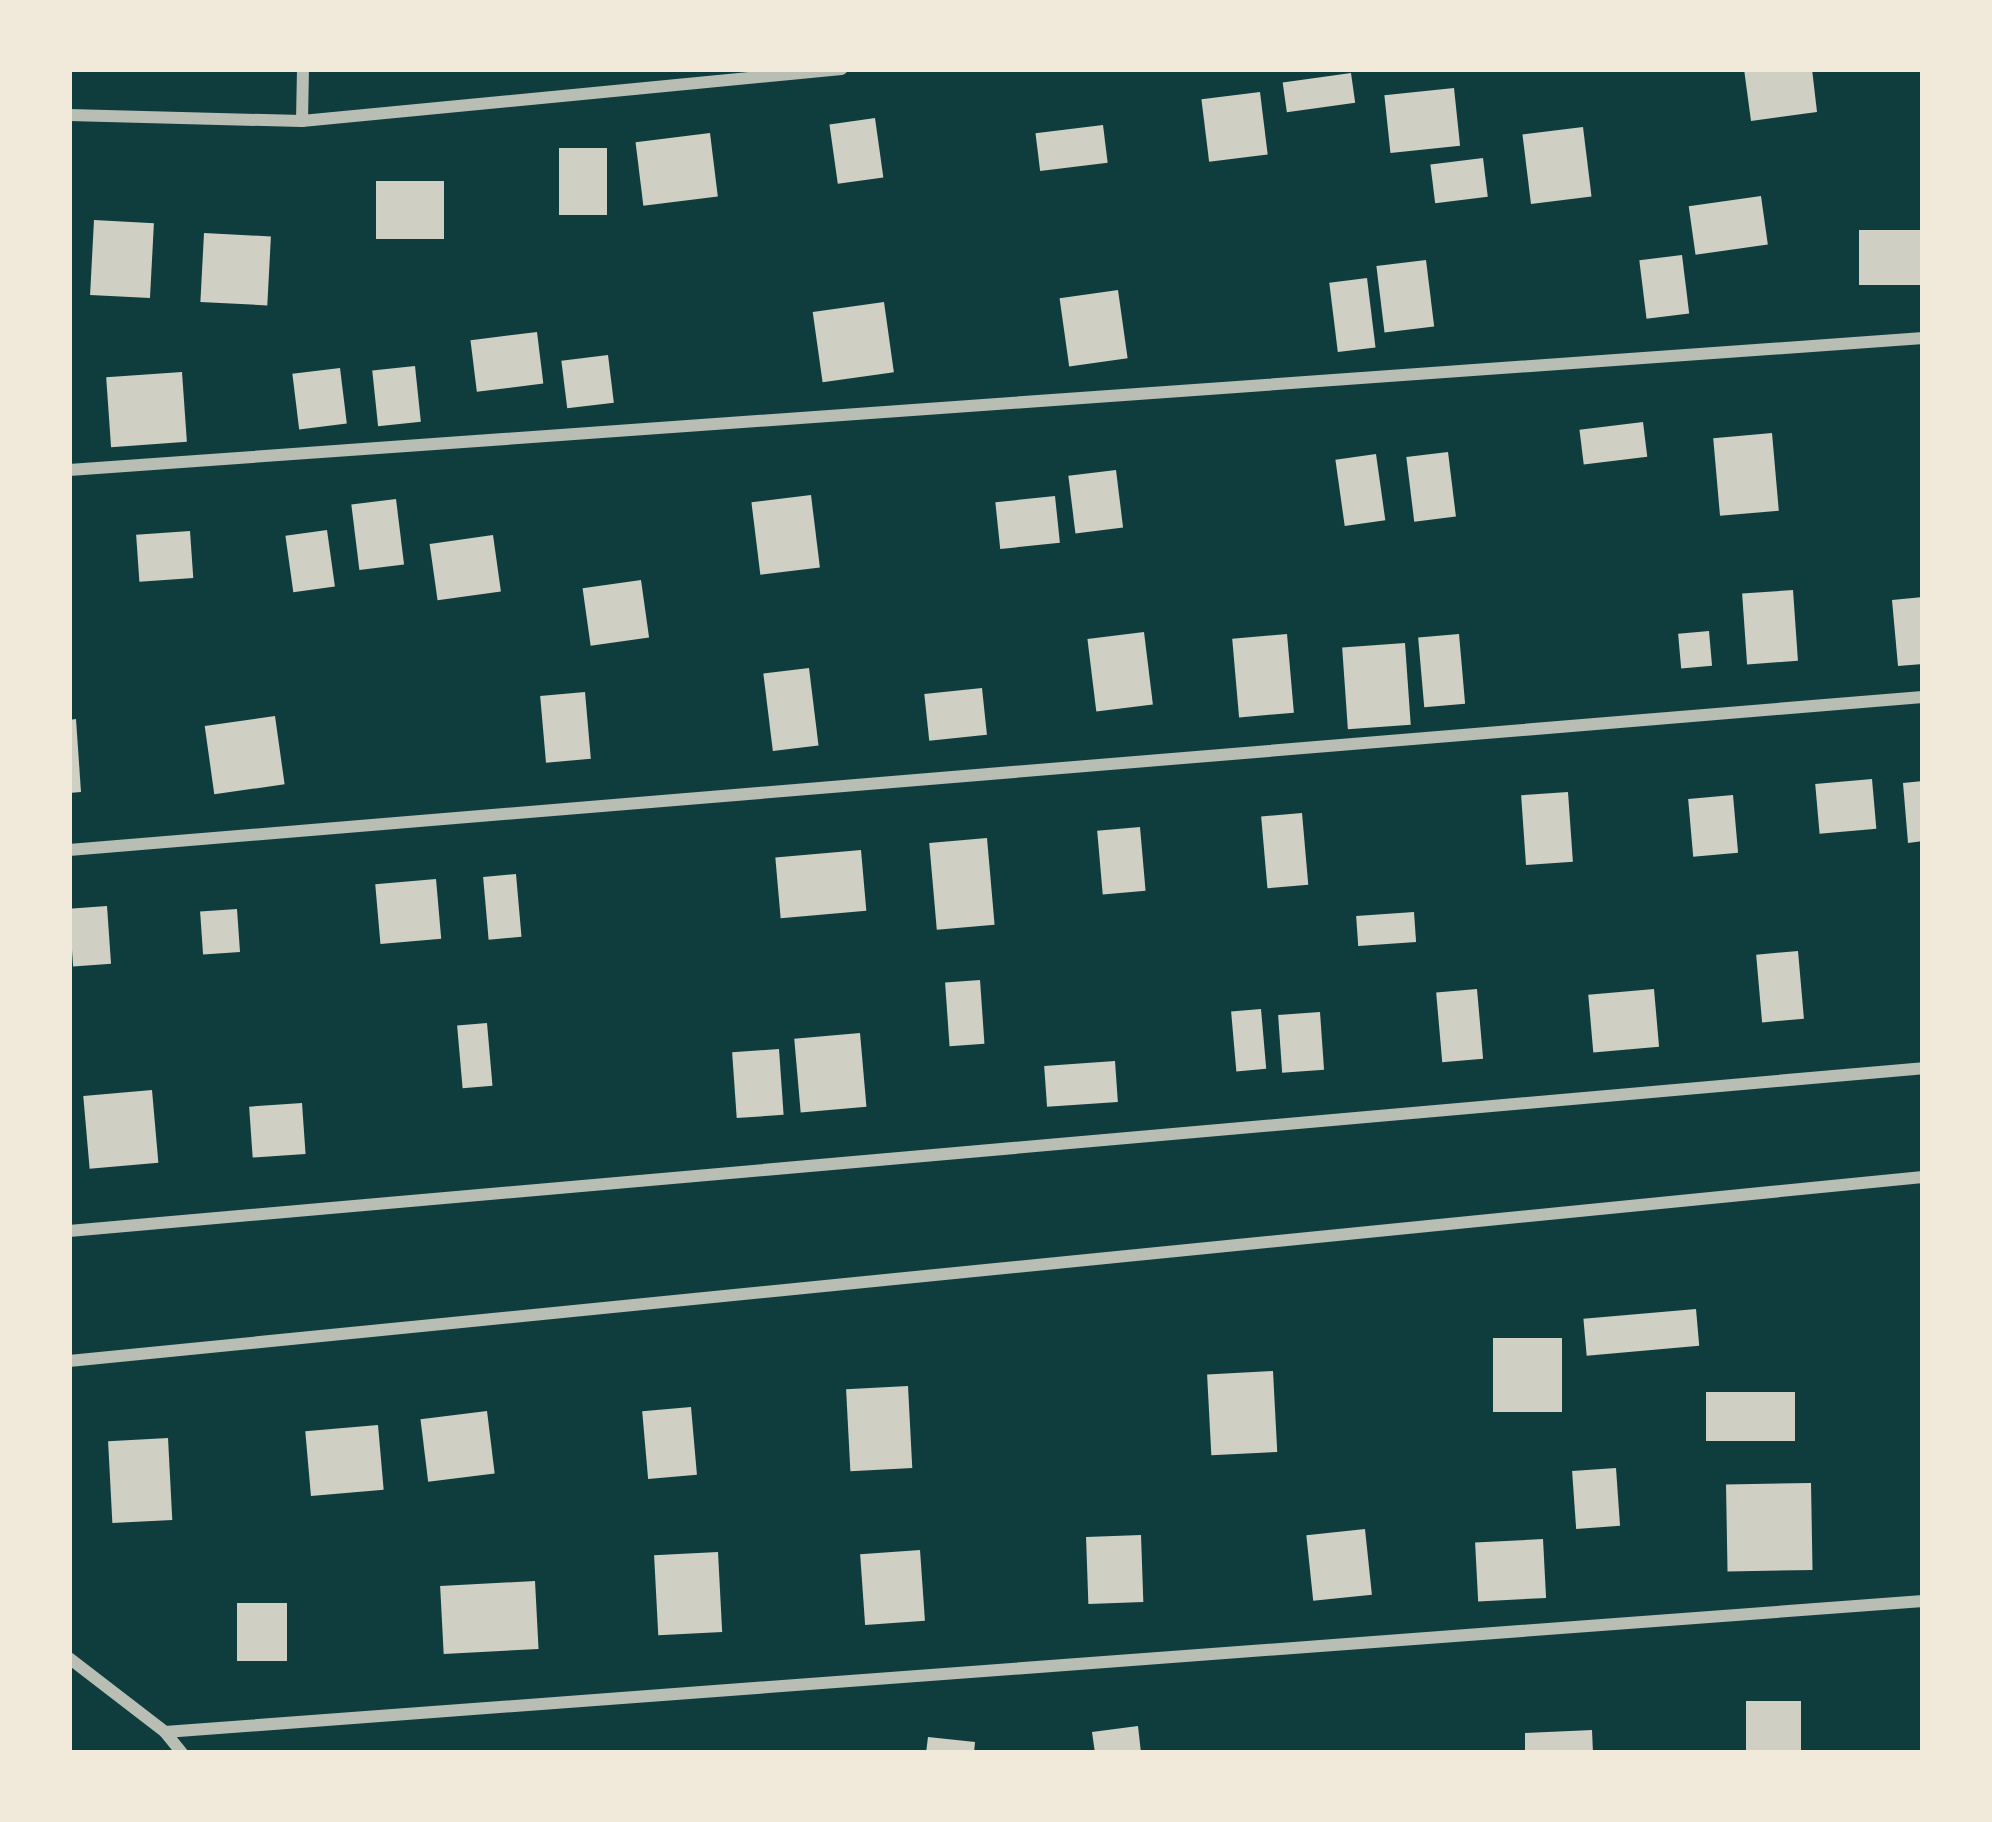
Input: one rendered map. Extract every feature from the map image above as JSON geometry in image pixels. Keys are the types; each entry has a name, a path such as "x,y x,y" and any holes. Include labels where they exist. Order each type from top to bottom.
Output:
{"street":[{"path":"302,121 303,69"},
{"path":"69,115 302,121 842,69"},
{"path":"69,470 1923,338"},
{"path":"69,850 1923,697"},
{"path":"69,1231 1923,1068"},
{"path":"69,1361 1923,1177"},
{"path":"165,1732 1923,1600"},
{"path":"69,1658 165,1732 182,1753"}],"building":[{"path":"1744,69 1812,69 1817,112 1751,121"},
{"path":"1351,73 1355,103 1287,112 1283,83"},
{"path":"1454,88 1460,146 1390,153 1384,95"},
{"path":"1260,92 1268,155 1209,162 1201,99"},
{"path":"875,118 883,177 838,184 829,124"},
{"path":"1103,125 1108,163 1040,171 1036,133"},
{"path":"1583,127 1592,196 1531,204 1522,134"},
{"path":"710,133 718,197 643,206 636,142"},
{"path":"559,148 607,148 607,215 559,215"},
{"path":"1483,158 1488,197 1435,203 1430,164"},
{"path":"376,181 444,181 444,239 376,239"},
{"path":"1761,196 1768,245 1696,255 1689,206"},
{"path":"94,220 154,223 150,298 90,295"},
{"path":"1859,230 1923,230 1923,285 1859,285"},
{"path":"204,233 271,237 267,305 200,302"},
{"path":"1682,255 1689,314 1647,319 1639,260"},
{"path":"1426,260 1434,327 1385,333 1376,266"},
{"path":"1367,278 1376,347 1338,352 1329,283"},
{"path":"1118,290 1128,358 1069,367 1060,298"},
{"path":"884,302 894,372 823,382 813,312"},
{"path":"537,332 543,384 477,392 470,340"},
{"path":"608,355 614,403 567,408 561,361"},
{"path":"415,366 421,422 378,426 372,370"},
{"path":"340,368 347,424 299,429 292,374"},
{"path":"182,372 187,442 111,447 106,377"},
{"path":"1643,422 1647,457 1584,465 1579,430"},
{"path":"1772,433 1779,511 1720,516 1713,438"},
{"path":"1448,452 1456,517 1414,522 1406,457"},
{"path":"1376,454 1385,520 1345,526 1335,460"},
{"path":"1116,470 1123,528 1075,533 1068,476"},
{"path":"811,495 820,567 760,575 751,502"},
{"path":"1055,496 1060,543 1000,549 995,502"},
{"path":"396,499 404,565 359,570 351,504"},
{"path":"327,530 335,586 293,592 285,536"},
{"path":"190,531 193,578 139,582 136,535"},
{"path":"493,535 501,591 438,600 430,544"},
{"path":"641,580 649,637 591,646 583,588"},
{"path":"1793,590 1798,661 1747,664 1742,594"},
{"path":"1923,597 1923,664 1898,666 1892,600"},
{"path":"1709,631 1712,666 1681,669 1678,634"},
{"path":"1144,632 1153,704 1096,711 1087,639"},
{"path":"1287,634 1294,713 1239,717 1232,639"},
{"path":"1459,634 1465,704 1424,707 1418,638"},
{"path":"1405,643 1411,725 1348,729 1342,647"},
{"path":"809,668 819,745 773,751 763,674"},
{"path":"982,688 987,735 929,741 924,694"},
{"path":"585,692 591,759 546,763 540,696"},
{"path":"275,716 285,784 214,794 205,726"},
{"path":"76,719 81,792 69,793 69,720"},
{"path":"1872,779 1876,829 1820,834 1815,784"},
{"path":"1923,781 1923,841 1908,843 1903,783"},
{"path":"1568,792 1573,862 1526,865 1521,795"},
{"path":"1733,795 1738,853 1693,857 1688,799"},
{"path":"1302,813 1308,885 1267,888 1261,817"},
{"path":"1140,827 1146,891 1103,895 1097,831"},
{"path":"987,838 995,925 937,930 929,843"},
{"path":"861,850 866,911 781,918 775,857"},
{"path":"516,874 521,937 489,940 483,877"},
{"path":"436,879 441,939 380,944 375,884"},
{"path":"107,906 111,964 73,967 69,909"},
{"path":"237,909 240,952 203,954 200,912"},
{"path":"1414,912 1416,942 1358,946 1356,916"},
{"path":"1798,951 1804,1019 1762,1022 1756,955"},
{"path":"980,980 984,1044 950,1046 945,982"},
{"path":"1477,989 1483,1059 1442,1062 1436,993"},
{"path":"1654,989 1659,1047 1593,1053 1588,995"},
{"path":"1261,1009 1266,1069 1236,1071 1231,1012"},
{"path":"1320,1012 1324,1070 1282,1073 1278,1015"},
{"path":"487,1023 492,1086 463,1088 457,1026"},
{"path":"860,1033 866,1107 801,1112 794,1039"},
{"path":"779,1049 784,1115 737,1118 732,1052"},
{"path":"1115,1061 1118,1102 1047,1107 1044,1066"},
{"path":"152,1090 158,1163 90,1169 83,1096"},
{"path":"302,1103 306,1154 253,1158 249,1107"},
{"path":"1696,1309 1699,1346 1587,1356 1583,1319"},
{"path":"1493,1338 1562,1338 1562,1412 1493,1412"},
{"path":"1273,1371 1277,1452 1211,1455 1207,1374"},
{"path":"908,1386 912,1468 850,1471 846,1389"},
{"path":"1706,1392 1795,1392 1795,1441 1706,1441"},
{"path":"691,1407 697,1475 648,1479 642,1411"},
{"path":"487,1411 495,1474 428,1482 420,1419"},
{"path":"378,1425 384,1490 311,1496 305,1431"},
{"path":"168,1438 172,1520 112,1523 108,1441"},
{"path":"1616,1468 1620,1526 1576,1529 1572,1471"},
{"path":"1811,1483 1813,1570 1728,1571 1726,1484"},
{"path":"1365,1529 1372,1595 1313,1601 1306,1535"},
{"path":"1141,1535 1143,1602 1088,1604 1086,1537"},
{"path":"1543,1539 1546,1598 1478,1601 1475,1543"},
{"path":"920,1550 925,1621 865,1625 860,1554"},
{"path":"718,1552 722,1632 658,1635 654,1555"},
{"path":"535,1581 539,1649 444,1654 440,1586"},
{"path":"237,1603 287,1603 287,1661 237,1661"},
{"path":"1746,1701 1801,1701 1801,1753 1746,1753"},
{"path":"1138,1726 1141,1753 1095,1753 1092,1732"},
{"path":"1592,1730 1593,1753 1525,1753 1525,1733"},
{"path":"928,1737 975,1742 974,1753 926,1753"}]}
